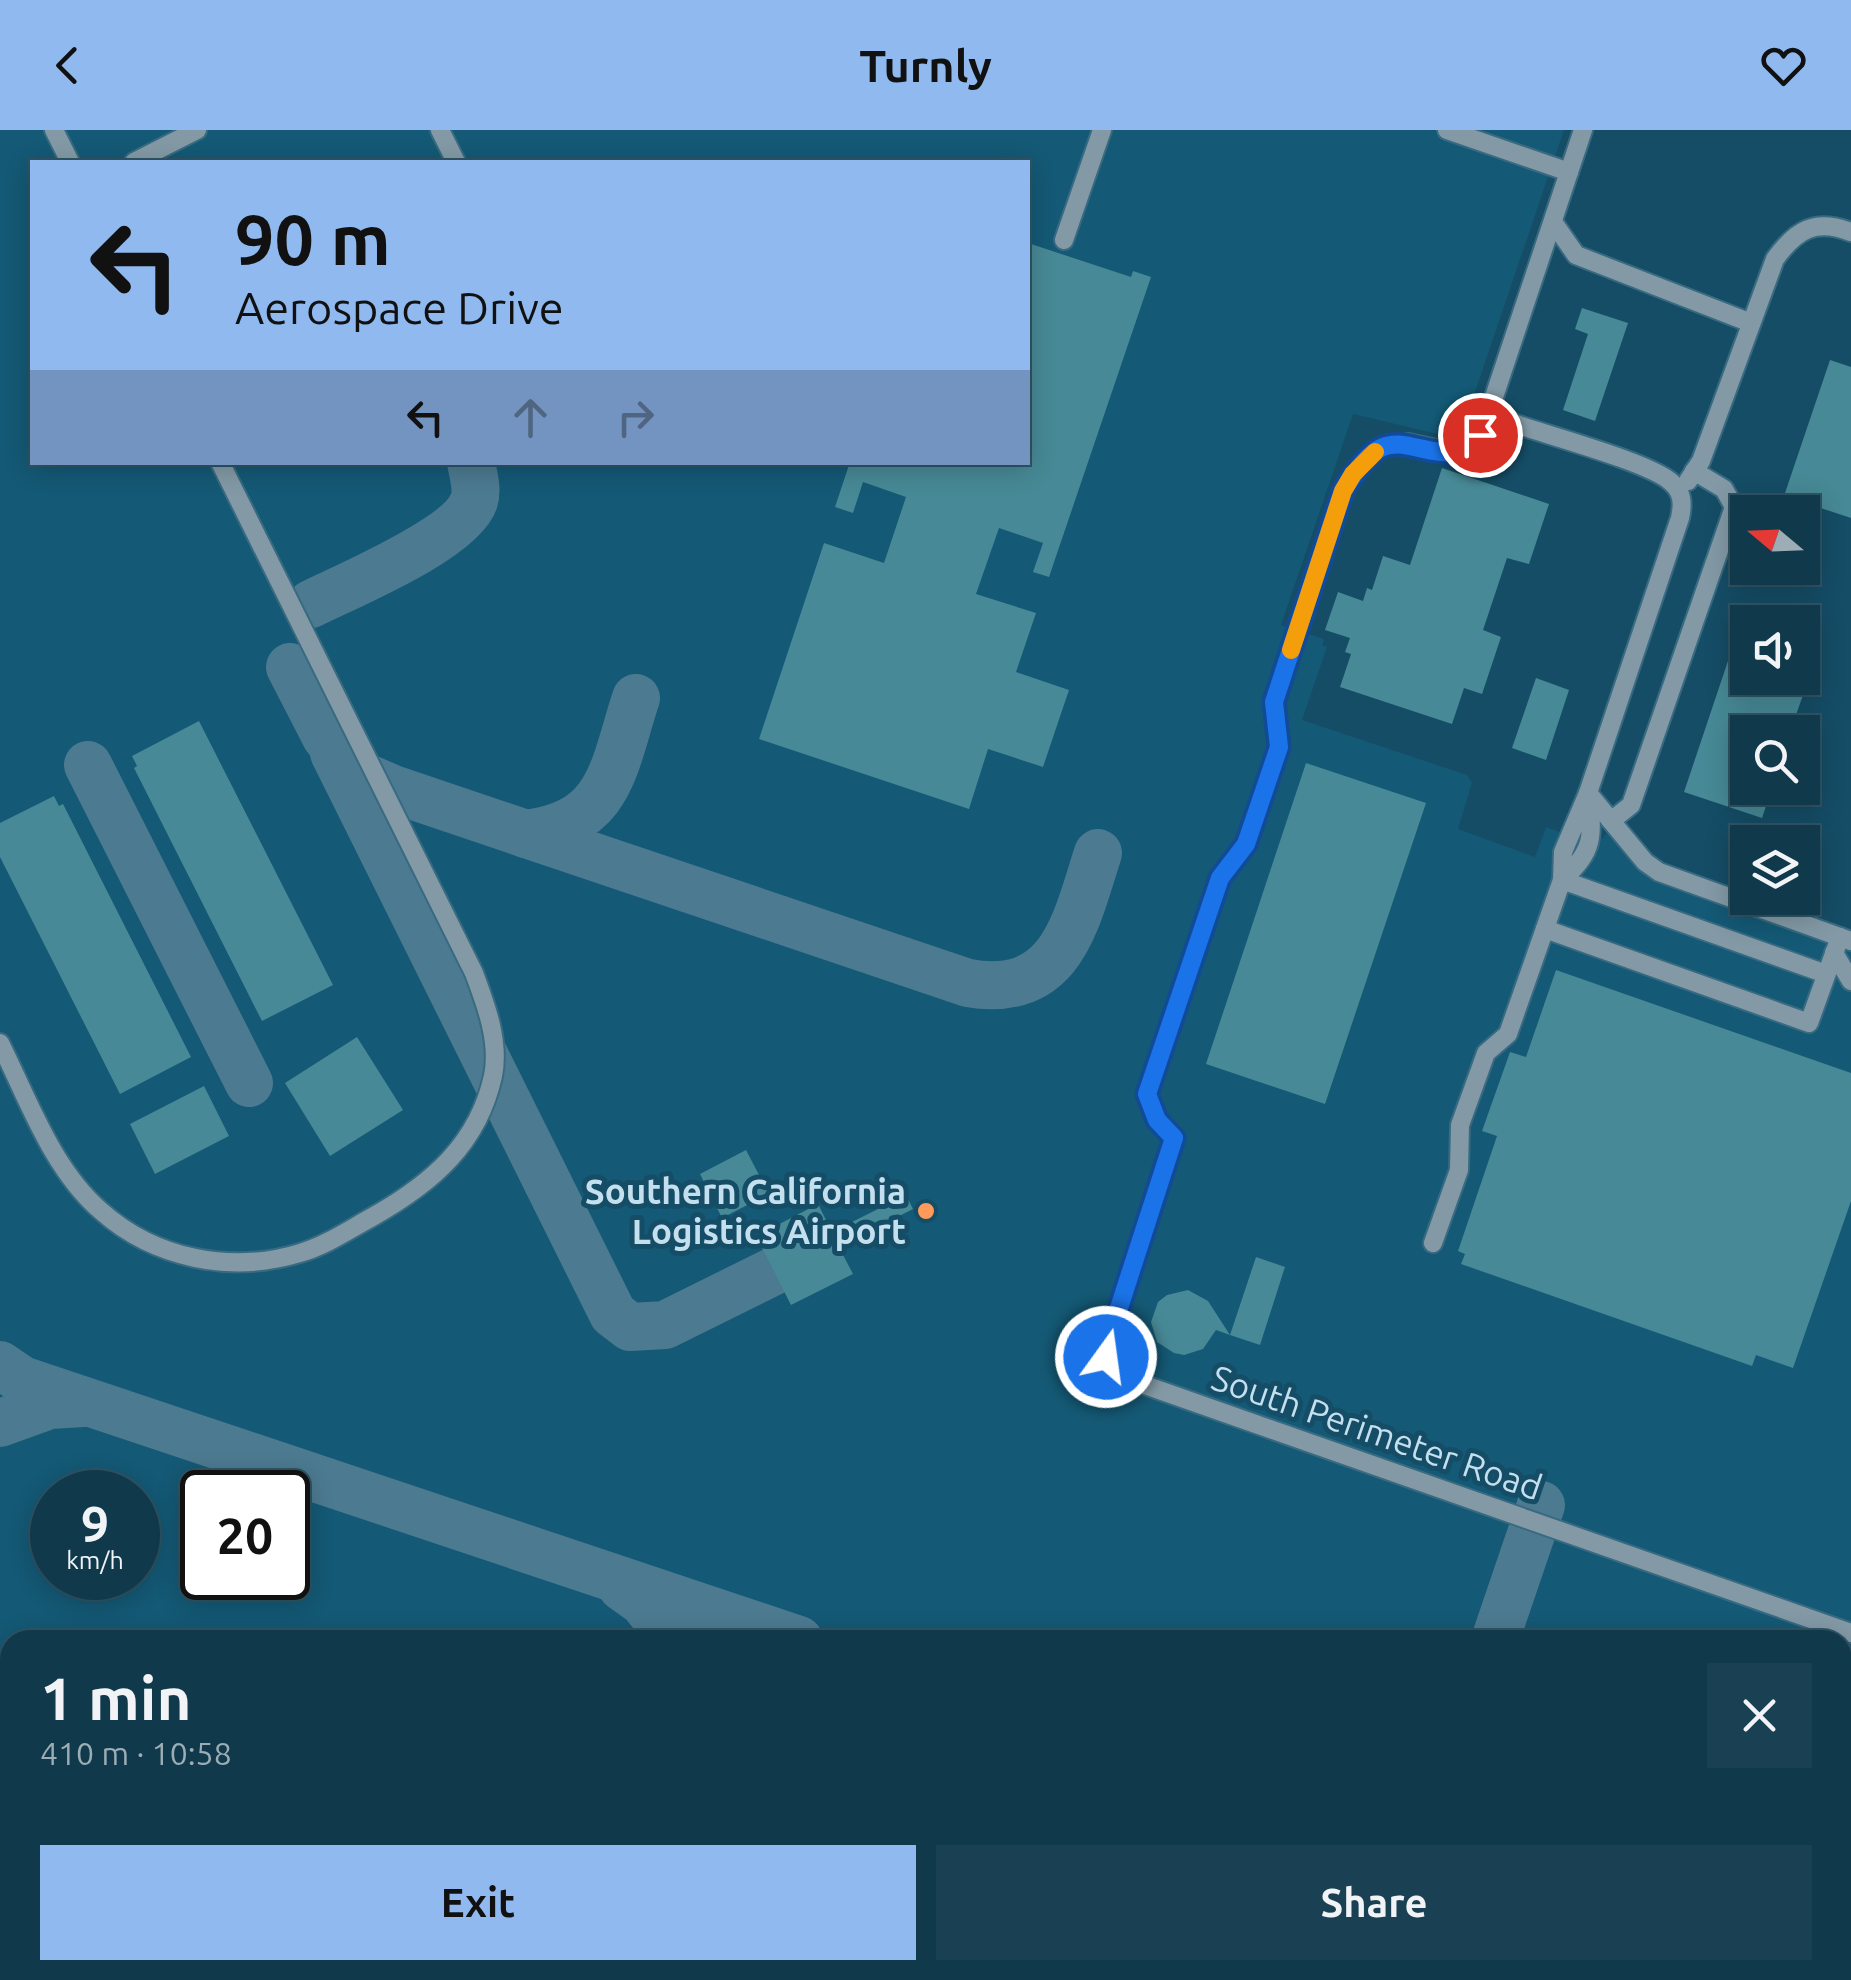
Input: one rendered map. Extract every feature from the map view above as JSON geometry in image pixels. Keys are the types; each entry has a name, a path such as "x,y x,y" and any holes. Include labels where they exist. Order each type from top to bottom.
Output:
{"street":[{"path":"54,130 69,160"},
{"path":"440,130 455,160"},
{"path":"1064,240 1102,130"},
{"path":"1448,130 1569,172"},
{"path":"1584,130 1492,402 1497,412 1512,424 1650,470 1673,482 1680,492"},
{"path":"138,160 186,133"},
{"path":"1552,222 1576,254 1751,323"},
{"path":"1434,1243 1459,1170 1460,1125 1486,1053 1508,1034 1562,880 1583,861 1593,832 1588,794 1680,518 1680,492 1701,460 1775,258 1791,236 1813,227 1835,226 1851,232"},
{"name":"South Perimeter Road","path":"1492,402 1480,435 1466,452 1408,443 1379,448 1353,474 1343,491 1274,702 1279,747 1246,844 1220,878 1147,1094 1157,1120 1174,1138 1106,1357 1112,1370 1122,1377 1842,1630"},
{"path":"0,1043 56,1154 74,1183 100,1211 155,1246 220,1262 298,1254 324,1244 402,1200 441,1171 482,1112 494,1073 494,1042 474,973 221,465"},
{"path":"1611,821 1631,805 1734,507 1724,489 1694,471"},
{"path":"1588,794 1645,862 1659,872 1841,944"},
{"path":"1562,880 1826,974"},
{"path":"1544,929 1809,1023 1841,944"},
{"path":"1841,944 1851,982"}],"shaded area":[{"name":"Southern California Logistics Airport","path":"0,130 1564,130 1459,439 1353,414 1281,625 1324,639 1322,645 1327,647 1302,720 1467,775 1472,783 1458,829 1535,857 1546,827 1574,837 1576,834 1595,845 1609,832 1641,872 1655,882 1730,909 1730,915 1808,915 1851,930 1851,1630 0,1630"}],"building":[{"path":"1030,244 1131,277 1133,271 1151,277 1049,577 1033,572 1043,543 999,528 976,594 1036,613 1016,672 1069,690 1043,767 988,749 969,809 759,739 824,543 884,563 906,497 863,482 853,513 835,507 849,465 1030,465"},
{"path":"1582,308 1628,323 1595,421 1563,410 1588,334 1575,329"},
{"path":"1830,360 1851,367 1851,518 1820,508 1820,495 1784,495"},
{"path":"1442,468 1549,504 1529,564 1507,558 1483,630 1501,637 1482,694 1464,688 1452,724 1340,687 1351,654 1345,652 1350,638 1325,630 1338,592 1363,601 1367,588 1372,590 1383,556 1410,565"},
{"path":"1730,655 1730,695 1803,695 1796,715 1730,715 1730,805 1766,805 1762,818 1684,792"},
{"path":"1536,678 1569,690 1546,760 1512,748"},
{"path":"199,721 333,985 262,1021 134,768 137,766 132,756"},
{"path":"1306,763 1426,803 1325,1104 1206,1064"},
{"path":"54,796 59,806 63,804 191,1057 120,1094 0,857 0,823"},
{"path":"1556,970 1851,1073 1851,1201 1793,1368 1756,1355 1752,1366 1461,1264 1465,1254 1458,1251 1497,1136 1482,1131 1510,1052 1526,1057"},
{"path":"357,1037 403,1110 330,1156 285,1083"},
{"path":"204,1086 229,1136 155,1174 130,1124"},
{"path":"746,1150 769,1194 722,1218 700,1174"},
{"path":"906,1195 913,1209 839,1247 853,1274 791,1305 756,1236 818,1204 832,1232"},
{"path":"1256,1257 1285,1267 1260,1345 1230,1335"},
{"path":"1188,1290 1208,1301 1230,1335 1216,1330 1203,1349 1184,1355 1157,1342 1151,1322 1158,1302 1167,1295"}],"taxiway":[{"path":"311,604 402,560 465,516 474,501 471,465"},
{"path":"290,667 326,737 363,776 968,983 1000,985 1025,979 1044,968 1072,930 1098,853"},
{"path":"526,834 554,828 593,805 614,769 636,698"},
{"path":"334,753 613,1314 630,1327 665,1325 774,1271"},
{"path":"88,765 249,1083"},
{"path":"0,1365 22,1380 769,1630"},
{"path":"0,1423 50,1405 83,1403"},
{"path":"1498,1630 1541,1505"},
{"path":"622,1587 643,1602 665,1630"}],"slow traffic":[{"path":"1291,650 1343,491 1353,474 1375,452"}],"place":[{"name":"Southern California Logistics Airport","path":"926,1211"}],"route":[{"path":"1106,1357 1174,1138 1157,1120 1147,1094 1220,878 1246,844 1279,747 1274,702 1343,491 1353,474 1379,448 1408,443 1466,452 1480,435"}]}
